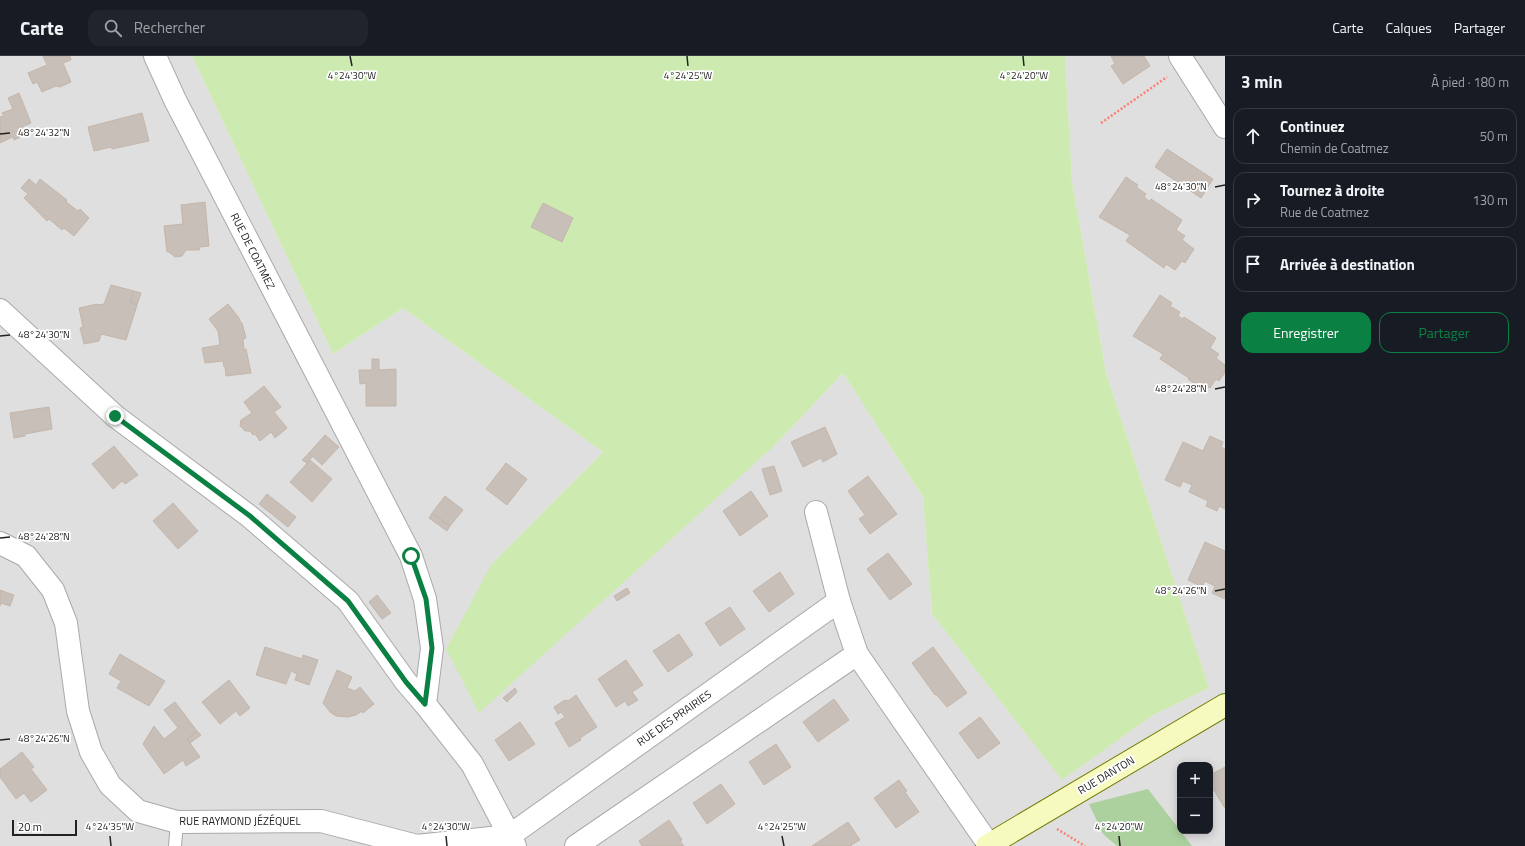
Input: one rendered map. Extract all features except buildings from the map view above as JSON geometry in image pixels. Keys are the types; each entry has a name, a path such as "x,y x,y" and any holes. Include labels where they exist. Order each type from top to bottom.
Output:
{"main road":[{"name":"RUE DANTON","path":"988,845 1225,705"}],"street":[{"name":"RUE DE COATMEZ","path":"155,56 175,100 411,556 426,599 432,648 425,704"},
{"path":"1183,61 1225,127"},
{"path":"0,310 115,416 250,516 348,601 406,682 472,764 512,841"},
{"path":"816,512 839,601 856,654 988,845"},
{"name":"RUE RAYMOND JÉZÉQUEL","path":"0,543 26,556 53,590 66,623 78,711 91,752 110,785 138,811 177,822 321,822 417,846 512,841"},
{"name":"RUE DES PRAIRIES","path":"512,841 839,601"},
{"path":"576,846 856,654"}],"lane":[{"path":"175,846 177,822"}],"path":[{"path":"1101,123 1183,61"},
{"path":"1036,816 1085,846"}],"shaded area":[{"path":"0,56 192,56 333,354 403,308 603,452 491,565 774,446 843,373 923,497 932,614 1062,779 1153,715 1209,688 1106,373 1072,182 1065,56 1225,56 1225,846 0,846"}],"green space":[{"path":"192,56 1065,56 1072,182 1106,373 1209,688 1153,715 1062,780 932,614 923,497 843,373 774,446 479,713 446,649 491,565 603,452 403,308 333,354"},
{"path":"1148,789 1177,827 1177,834 1183,834 1192,846 1117,846 1103,834 1089,804"}],"route":[{"path":"115,416 250,516 348,601 406,682 425,704 432,648 426,599 411,556"}]}
